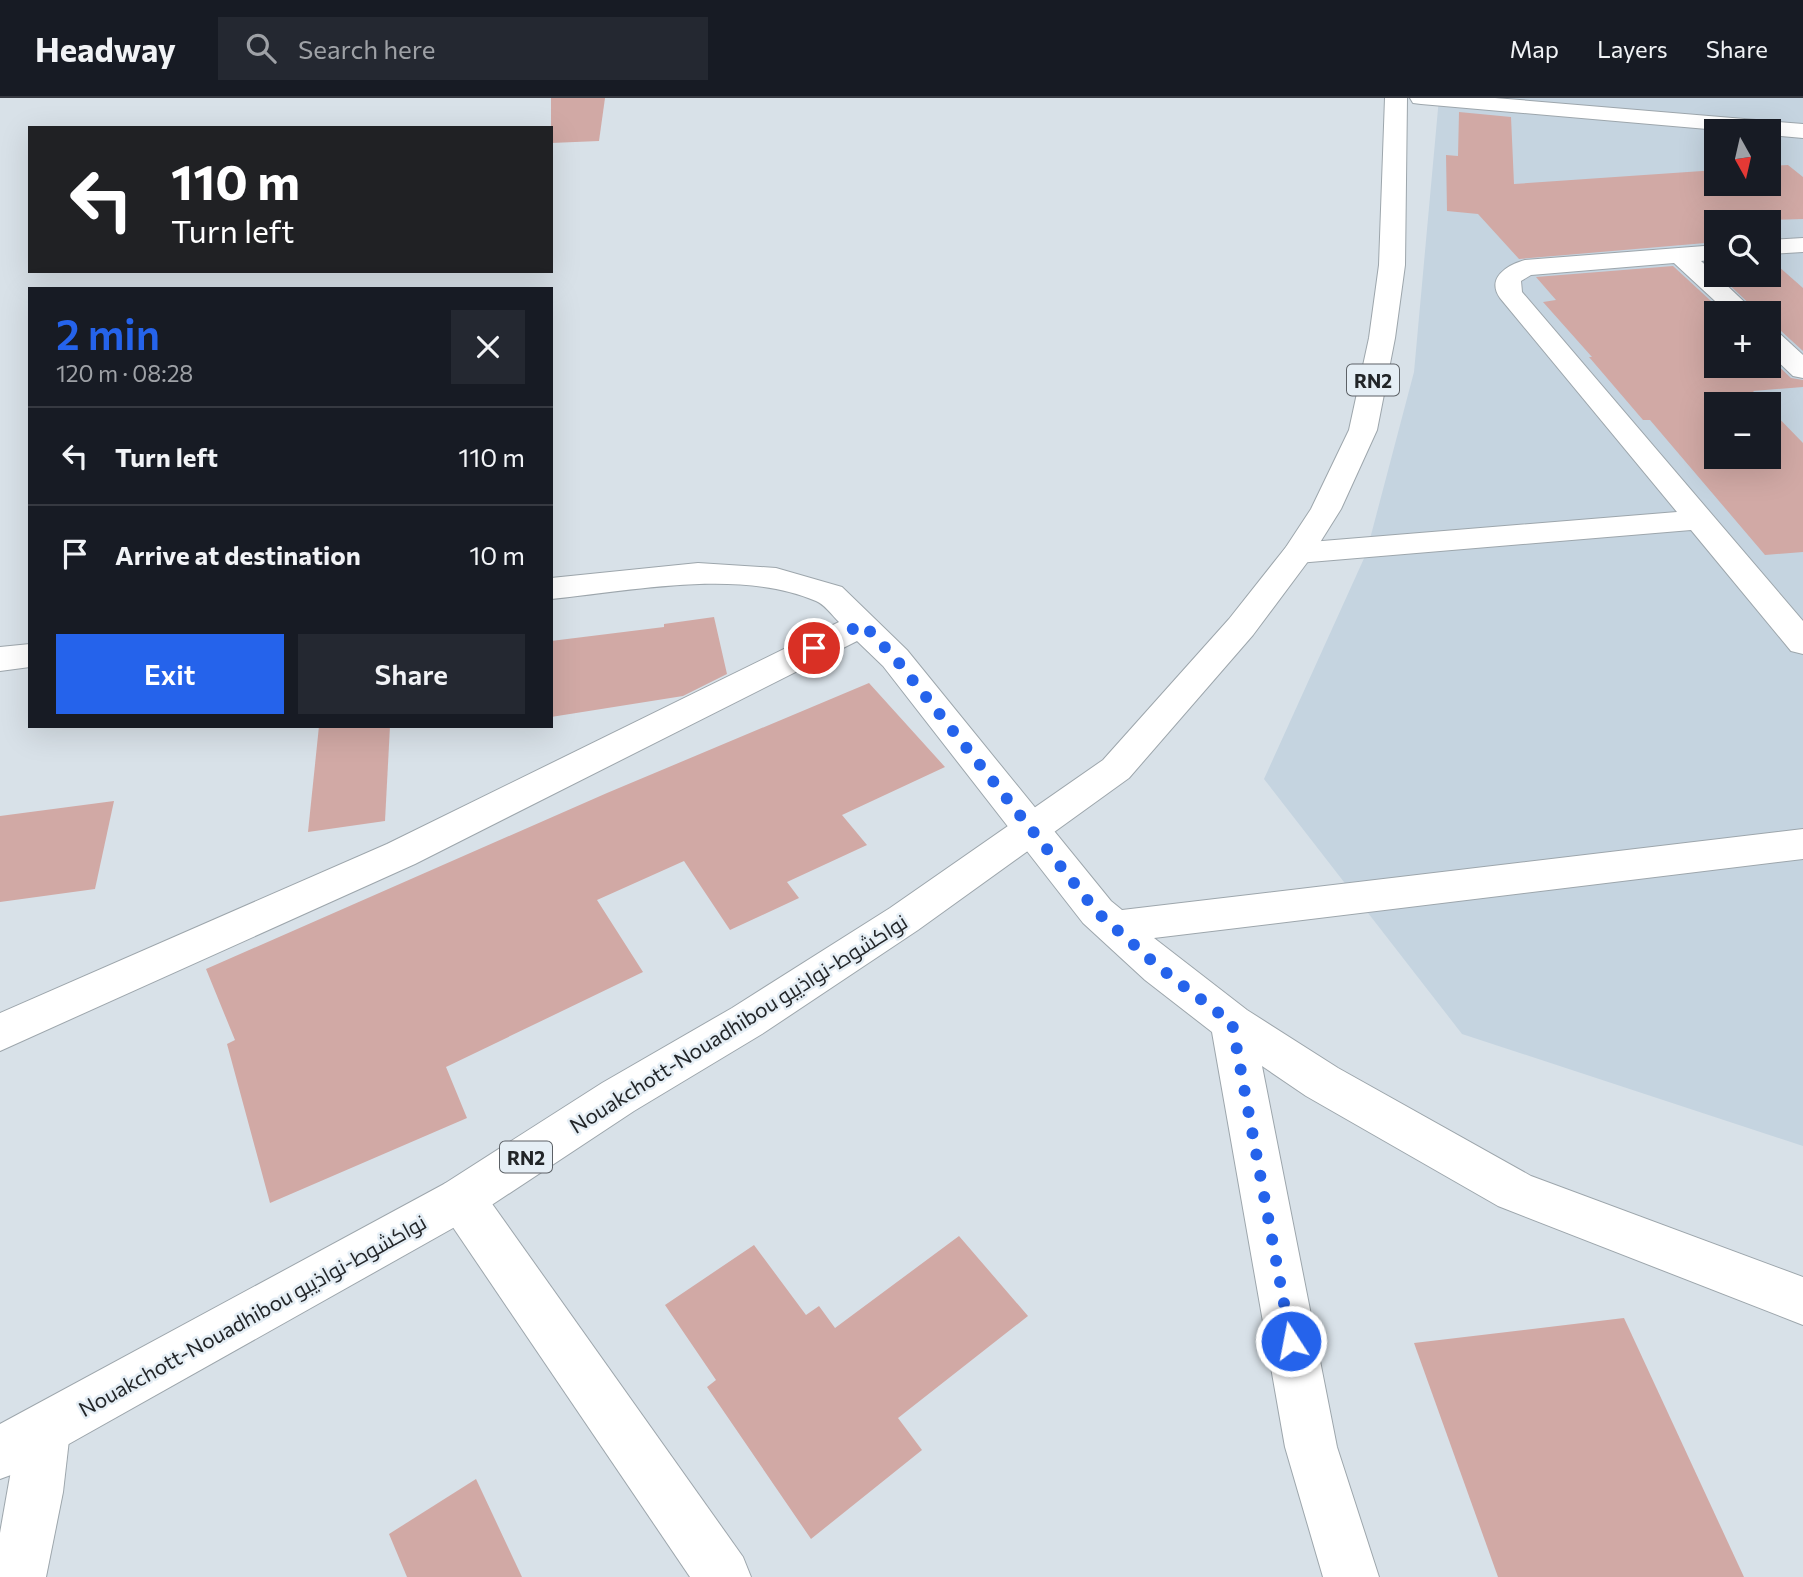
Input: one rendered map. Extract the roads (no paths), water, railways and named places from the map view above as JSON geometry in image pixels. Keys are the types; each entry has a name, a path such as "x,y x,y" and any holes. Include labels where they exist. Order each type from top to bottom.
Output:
{"main road":[{"name":"RN2","path":"1298,553 1326,509 1363,430 1382,338 1392,265 1396,98"},
{"path":"1421,98 1803,131"},
{"path":"1781,246 1803,245"},
{"path":"1704,253 1525,268 1508,278 1509,293 1803,643"},
{"path":"1680,255 1730,301"},
{"path":"1781,349 1803,370"},
{"path":"1298,553 1700,520"},
{"name":"Nouakchott-Nouadhibou نواكشوط-نواذيبو","path":"22,1442 461,1199 618,1097 781,999 1033,830 1116,769 1241,627 1298,553"},
{"path":"553,589 698,573 776,578 830,594 895,658 1097,912 1160,968 1232,1023 1322,1082 1515,1191 1803,1301"},
{"path":"0,1033 401,854 863,624"},
{"path":"0,659 28,655"},
{"path":"1115,927 1803,844"},
{"path":"1232,1023 1311,1447 1351,1577"},
{"path":"461,1199 723,1577"},
{"path":"18,1577 36,1492 22,1442"}]}
